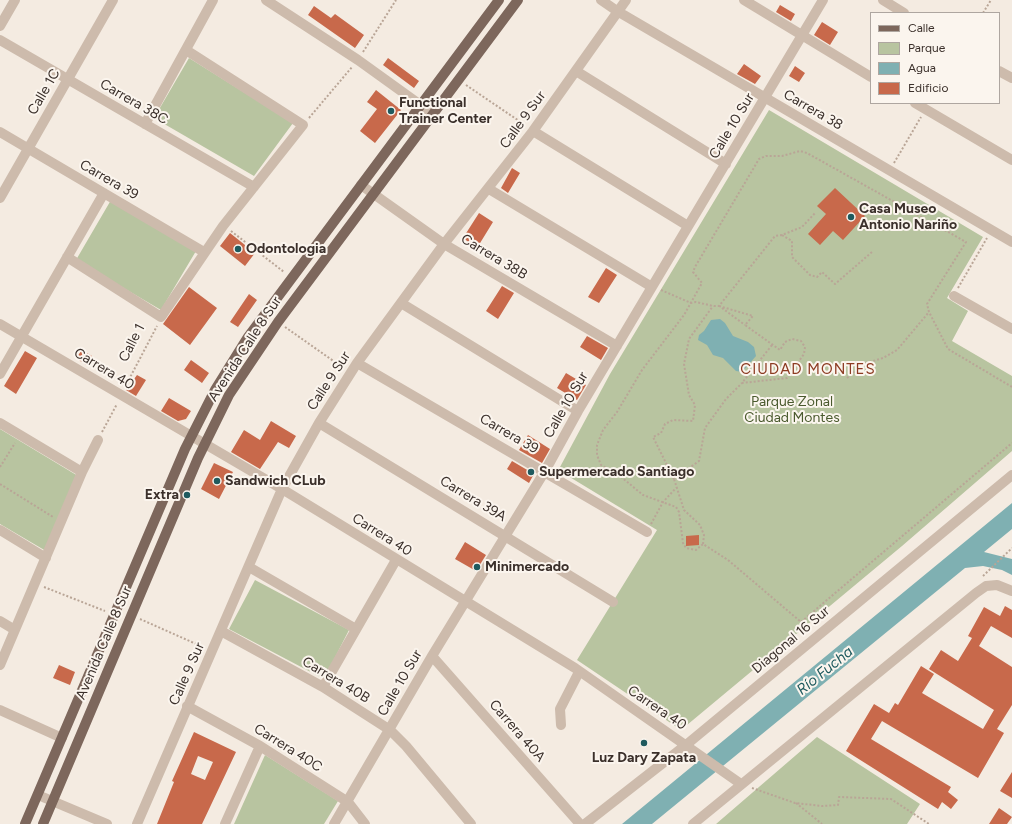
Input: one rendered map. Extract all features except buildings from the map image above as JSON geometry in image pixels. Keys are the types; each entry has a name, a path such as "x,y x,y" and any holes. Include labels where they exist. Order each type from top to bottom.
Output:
{"main road":[{"name":"Avenida Calle 8 Sur","path":"25,824 191,437 232,361 291,278 499,0"},
{"name":"Avenida Calle 8 Sur","path":"43,824 204,445 229,395 278,322 518,0"}],"street":[{"path":"0,26 15,0"},
{"name":"Calle 1C","path":"0,198 113,0"},
{"path":"145,124 213,0"},
{"path":"266,0 358,60 433,114"},
{"name":"Carrera 38","path":"601,0 617,11 1012,242"},
{"name":"Calle 9 Sur","path":"137,824 282,489 319,423 350,372 444,244 489,189 533,131 626,0"},
{"path":"744,0 870,76"},
{"name":"Calle 10 Sur","path":"334,824 432,656 505,534 545,471 578,411 823,0"},
{"path":"883,0 902,12"},
{"name":"Carrera 38C","path":"0,40 254,187"},
{"name":"Calle 1","path":"161,317 204,252 303,125 186,50"},
{"path":"576,71 726,164"},
{"path":"1000,72 1012,78"},
{"path":"917,104 1012,160"},
{"path":"533,131 688,226"},
{"name":"Carrera 39","path":"0,132 204,252"},
{"name":"Carrera 38B","path":"361,185 444,244 617,346"},
{"path":"489,189 652,287"},
{"path":"0,374 104,193"},
{"path":"67,257 161,317"},
{"path":"954,296 1012,329"},
{"path":"401,303 578,411"},
{"name":"Carrera 40","path":"0,324 204,445 282,489 579,672 723,770 741,784"},
{"name":"Carrera 39","path":"357,363 545,471 647,532"},
{"path":"0,423 82,472"},
{"name":"Carrera 39A","path":"319,423 505,534 613,602"},
{"path":"0,665 82,472 98,440"},
{"name":"Diagonal 16 Sur","path":"585,824 686,745 1012,475"},
{"path":"0,530 46,558"},
{"path":"323,687 396,560"},
{"path":"249,567 356,629"},
{"path":"693,824 983,583 997,585 1012,591"},
{"path":"0,621 15,630"},
{"name":"Carrera 40B","path":"221,631 323,687 390,730 406,746 471,824"},
{"name":"Carrera 40A","path":"432,656 580,824"},
{"path":"561,725 560,709 579,672"},
{"name":"Carrera 40C","path":"187,706 260,746 348,802 365,824"},
{"path":"0,710 62,738"},
{"path":"225,824 260,746"},
{"path":"38,795 107,824"}],"path":[{"path":"984,12 991,0"},
{"path":"458,80 533,131"},
{"path":"889,170 926,109"},
{"path":"713,306 689,339 684,364 689,396 695,405 693,422 672,420 665,424 661,433 653,437 674,479 684,510 700,525 704,535 703,544 696,550 686,548 683,543 679,512 676,507 643,495 620,476 601,465 597,455 597,445 603,430 617,412 633,384 674,329 702,284 693,272 695,267 759,159 766,156 782,156 800,151 807,153 966,242 928,304 930,312 948,349 1012,387"},
{"path":"719,306 775,236 782,235 802,227 816,212"},
{"path":"224,226 291,278"},
{"path":"954,296 992,230"},
{"path":"782,235 792,241 792,257 810,275 817,277 822,272 835,284 872,252"},
{"path":"652,287 691,302 719,306 753,316 745,325"},
{"path":"719,306 780,350 785,342 792,339 801,341 805,347 804,354 787,378 742,383"},
{"path":"847,378 863,364 883,358 897,350 930,312"},
{"name":"Calle 1","path":"98,440 161,317"},
{"path":"278,322 350,372"},
{"path":"674,479 699,461 705,428 726,399 742,383 772,345"},
{"path":"0,467 20,434"},
{"path":"703,544 728,560 801,622 1012,443"},
{"path":"0,484 61,522"},
{"path":"647,532 664,502 676,487"},
{"path":"983,583 1012,548"},
{"path":"34,584 110,613"},
{"path":"139,618 212,651"},
{"path":"741,784 765,794 795,802 822,806 838,806 839,797 891,799 929,824"},
{"path":"795,802 822,824"}],"green space":[{"path":"189,58 293,123 254,176 154,118"},
{"name":"Parque Zonal Ciudad Montes","path":"769,110 983,237 947,298 968,311 952,341 1012,376 1012,451 902,546 681,730 577,660 657,530 563,473 560,467 610,374"},
{"path":"111,200 196,251 161,310 76,260"},
{"path":"0,429 78,476 46,551 0,524"},
{"path":"255,580 349,630 324,679 229,629"},
{"path":"817,737 920,804 907,824 716,824"},
{"path":"265,755 338,801 324,824 234,824"}],"water":[{"path":"720,319 725,323 733,336 748,342 754,347 756,356 742,372 736,371 723,358 713,355 707,345 698,340 699,335 704,331 711,320"},
{"name":"Río Fucha","path":"1012,503 1012,529 984,552 1012,559 1012,575 1002,570 983,566 965,568 652,824 622,824"}],"place":[{"name":"Functional Trainer Center","path":"391,111"},
{"name":"Casa Museo Antonio Nariño","path":"851,217"},
{"name":"Odontologia","path":"238,249"},
{"name":"Supermercado Santiago","path":"531,472"},
{"name":"Sandwich CLub","path":"217,481"},
{"name":"Extra","path":"187,495"},
{"name":"Minimercado","path":"477,567"},
{"name":"Luz Dary Zapata","path":"644,743"}],"district":[{"name":"CIUDAD MONTES","path":"808,370"}]}
